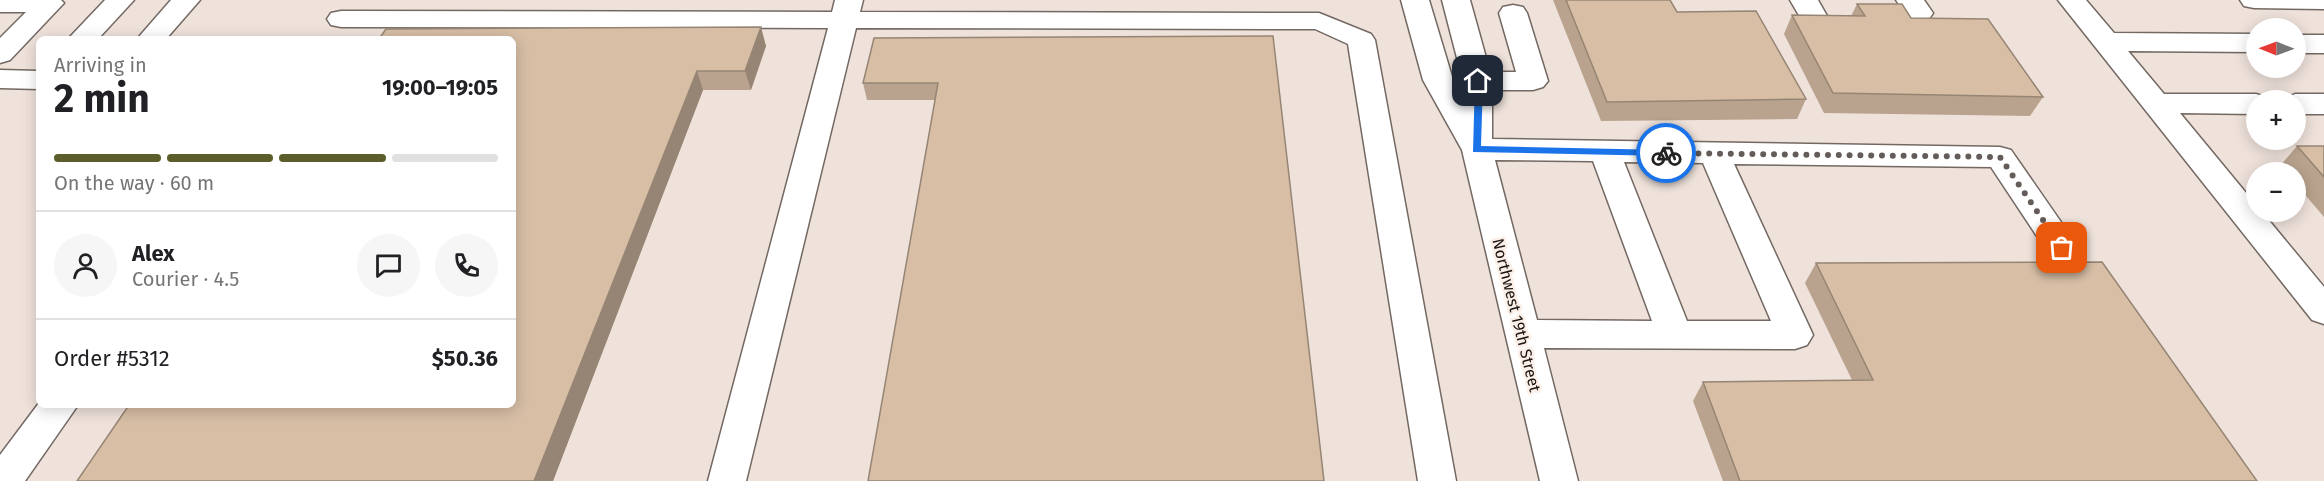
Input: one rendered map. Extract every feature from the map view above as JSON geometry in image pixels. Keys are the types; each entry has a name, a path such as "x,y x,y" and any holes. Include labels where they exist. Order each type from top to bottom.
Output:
{"lane":[{"path":"85,36 120,0"},
{"path":"154,36 186,0"},
{"name":"Northwest 19th Street","path":"1414,0 1438,80 1477,149"},
{"name":"Northwest 19th Street","path":"1456,0 1478,81 1477,149 1559,481"},
{"path":"2072,0 2324,311"},
{"path":"2254,0 2324,1"},
{"path":"0,4 51,3 0,54"},
{"path":"341,19 847,9 1319,21 1360,40 1437,481"},
{"path":"727,481 847,9"},
{"path":"1478,81 1533,81 1513,13"},
{"path":"2106,42 2246,44"},
{"path":"2306,44 2324,44"},
{"path":"0,79 36,80"},
{"path":"2155,103 2246,104"},
{"path":"2306,104 2324,104"},
{"path":"1477,149 2000,157 2062,248"},
{"path":"1605,152 1675,335"},
{"path":"1522,334 1795,335 1714,153"},
{"path":"3,481 57,408"}],"building":[{"path":"1566,0 1670,0 1677,12 1756,11 1806,99 1607,102"},
{"path":"1857,4 1902,4 1911,18 1988,19 2043,97 1833,93 1792,15 1865,16"},
{"path":"761,27 745,71 697,71 534,481 77,481 127,408 516,408 516,36 381,36 386,29"},
{"path":"1273,36 1324,481 868,481 938,83 863,83 874,38"},
{"path":"2306,146 2324,146 2324,177 2300,150 2306,150"},
{"path":"2102,262 2257,481 1740,481 1703,382 1873,380 1816,263"}],"way so far":[{"path":"1666,153 2000,157 2062,248"}],"route":[{"path":"1478,81 1477,149 1666,153"}]}
